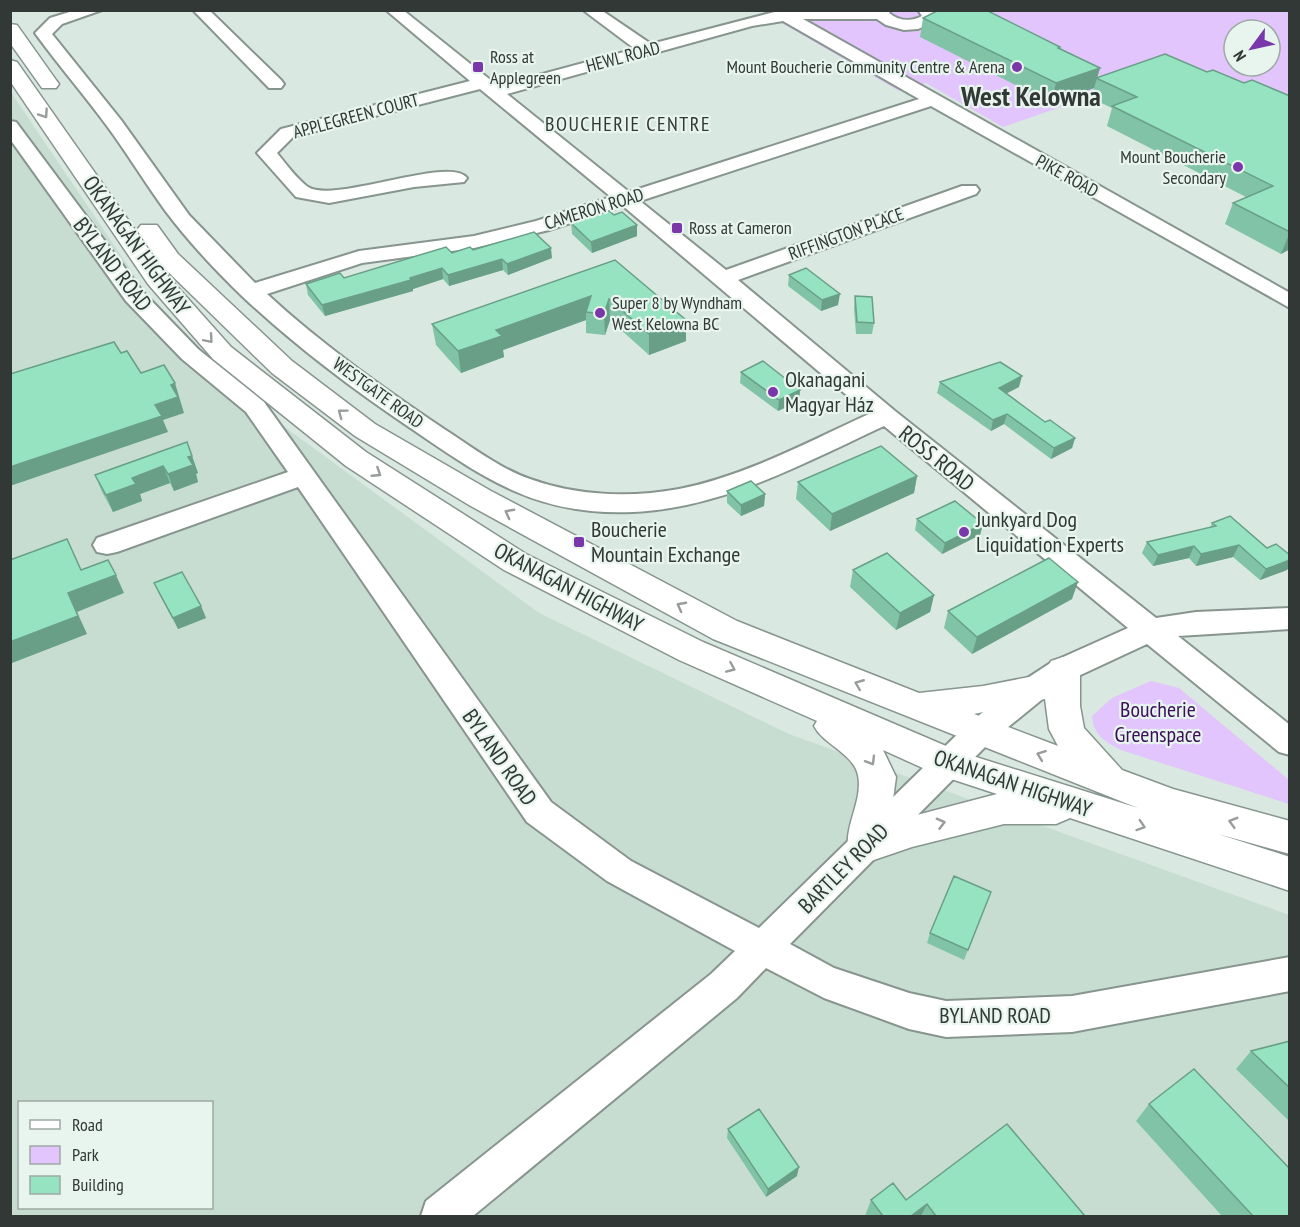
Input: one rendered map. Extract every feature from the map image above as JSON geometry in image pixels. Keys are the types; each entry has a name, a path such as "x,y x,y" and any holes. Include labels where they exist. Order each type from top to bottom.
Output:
{"highway":[{"name":"OKANAGAN HIGHWAY","path":"10,29 169,259 282,367 365,430 480,498 725,630 913,706 1169,804 1290,838"},
{"name":"OKANAGAN HIGHWAY","path":"10,66 157,279 222,353 356,459 515,562 691,651 949,763 1290,874"},
{"path":"913,706 954,704 1049,680 1073,744 1115,783"},
{"path":"776,688 861,746 876,765 879,783 865,846"},
{"path":"865,846 912,831 1004,808 1085,808"}],"street":[{"name":"WESTGATE ROAD","path":"95,10 56,21 43,33 114,124 181,218 250,292 332,361 397,409 491,471 518,484 551,495 590,502 620,504 688,497 724,486 886,416"},
{"path":"200,10 275,84"},
{"name":"ROSS ROAD","path":"393,10 723,278 886,416 1290,743"},
{"path":"590,10 652,49 675,57"},
{"path":"781,22 830,12 882,12 889,21 911,24 929,19 930,16 926,10"},
{"name":"HEWL ROAD","path":"496,92 750,22 781,22"},
{"name":"HEWL ROAD","path":"603,77 675,57 781,22"},
{"name":"PIKE ROAD","path":"781,22 844,50 1290,302"},
{"name":"HEWL ROAD","path":"496,92 579,82"},
{"name":"APPLEGREEN COURT","path":"458,178 414,181 329,197 303,193 266,153 287,133 496,92"},
{"name":"CAMERON ROAD","path":"250,292 359,257 474,242 542,225 933,100"},
{"name":"BYLAND ROAD","path":"10,126 134,296 190,354 255,407 538,812 619,871 762,950 824,981 909,1011 946,1019 1072,1014 1290,974"},
{"name":"RIFFINGTON PLACE","path":"723,278 969,189"},
{"path":"107,544 303,476"},
{"name":"BARTLEY ROAD","path":"441,1216 724,986 980,732 1049,680 1150,630 1196,623 1290,618"}],"shaded area":[{"path":"10,91 145,291 204,352 282,425 539,613 789,734 1289,915 1289,1216 11,1216"}],"green space":[{"name":"Mount Boucherie Community Centre & Arena","path":"761,11 1289,11 1289,114 1168,70 1003,127 926,83 899,91"},
{"name":"Boucherie Greenspace","path":"1151,681 1179,688 1289,780 1289,804 1124,751 1102,738 1095,729 1092,716 1112,698"}],"building":[{"path":"939,10 986,10 1100,68 1056,83 923,18"},
{"name":"Mount Boucherie Secondary","path":"1165,54 1207,72 1213,70 1222,74 1222,78 1232,78 1244,83 1252,80 1290,96 1290,232 1233,203 1273,186 1112,106 1137,97 1096,78"},
{"path":"609,211 614,215 622,212 637,225 591,242 571,223"},
{"path":"534,232 551,248 507,264 502,259 448,275 442,268 410,278 411,280 322,305 306,284 340,273 344,278 446,247 452,253 470,247 473,250"},
{"path":"615,260 686,320 649,334 609,299 604,314 586,312 591,296 496,330 502,336 458,351 432,324"},
{"path":"806,268 840,294 822,300 789,275"},
{"path":"855,296 872,297 874,323 857,322"},
{"path":"114,342 121,353 127,351 141,373 164,365 175,383 171,385 178,397 155,405 162,416 10,467 10,374"},
{"path":"763,361 800,390 779,400 741,372"},
{"path":"1000,362 1022,376 999,388 1045,422 1050,420 1075,438 1054,448 1007,414 993,420 940,382"},
{"path":"187,442 192,456 188,457 193,465 168,474 163,466 132,478 136,484 106,495 95,475"},
{"path":"881,446 917,476 832,514 798,482"},
{"path":"751,481 765,494 741,505 727,491"},
{"path":"955,501 983,524 945,543 917,519"},
{"path":"1230,516 1267,548 1276,544 1290,555 1290,560 1266,569 1239,545 1201,554 1194,546 1158,555 1147,542 1216,526 1212,523"},
{"path":"67,539 81,570 108,560 116,575 68,593 78,616 10,642 10,560"},
{"path":"887,553 934,595 900,613 853,570"},
{"path":"1049,558 1078,582 977,637 948,611"},
{"path":"182,572 201,606 173,618 154,583"},
{"path":"954,876 991,892 968,950 930,933"},
{"path":"1290,1041 1290,1088 1251,1051"},
{"path":"1194,1069 1290,1169 1290,1216 1253,1216 1149,1104"},
{"path":"759,1109 799,1167 768,1189 728,1129"},
{"path":"1007,1124 1085,1216 936,1216 927,1204 911,1216 883,1216 871,1200 893,1183 906,1200"}],"place":[{"name":"Ross at Applegreen","path":"478,67"},
{"name":"Mount Boucherie Community Centre & Arena","path":"1017,67"},
{"name":"Mount Boucherie Secondary","path":"1238,167"},
{"name":"Ross at Cameron","path":"677,228"},
{"name":"Super 8 by Wyndham West Kelowna BC","path":"600,313"},
{"name":"Okanagani Magyar Ház","path":"773,392"},
{"name":"Junkyard Dog Liquidation Experts","path":"964,532"},
{"name":"Boucherie Mountain Exchange","path":"579,542"}],"district":[{"name":"West Kelowna","path":"1031,96"},
{"name":"BOUCHERIE CENTRE","path":"628,124"}]}
